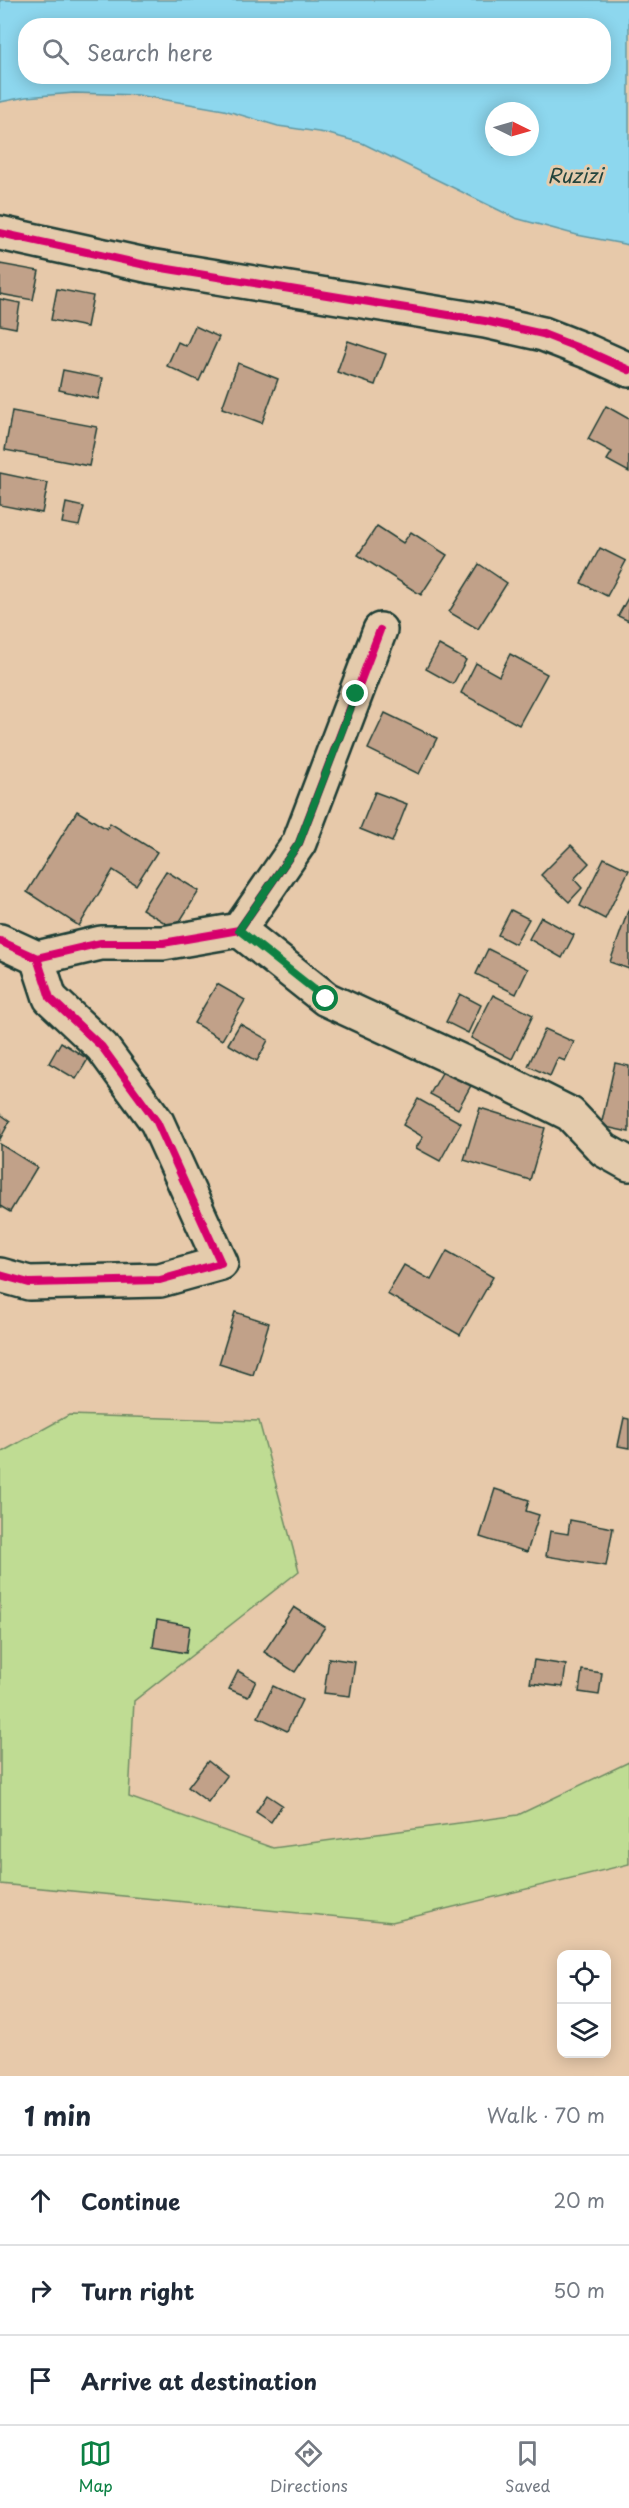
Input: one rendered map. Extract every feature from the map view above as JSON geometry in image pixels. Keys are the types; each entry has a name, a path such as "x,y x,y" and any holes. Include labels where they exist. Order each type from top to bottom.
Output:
{"street":[{"path":"0,233 173,271 485,321 543,334 629,370"},
{"path":"0,941 37,958 101,943 163,943 239,930 299,843 380,630"},
{"path":"239,930 326,999 570,1114 604,1150 629,1164"},
{"path":"0,1275 29,1283 160,1280 221,1263 157,1122 102,1047 50,998 37,958"}],"green space":[{"path":"69,1415 259,1421 299,1571 134,1701 129,1797 273,1848 518,1815 629,1762 629,1864 392,1922 0,1884 0,1453"}],"water":[{"name":"Ruzizi","path":"0,0 629,0 629,245 577,235 515,218 362,143 325,133 278,126 224,110 138,95 74,93 26,97 0,102"}],"building":[{"path":"0,264 39,271 33,300 0,294"},
{"path":"57,289 93,296 87,327 51,320"},
{"path":"0,299 20,303 16,328 0,325"},
{"path":"195,326 219,337 199,381 167,366 178,342 186,346"},
{"path":"348,341 386,354 375,385 337,372"},
{"path":"238,363 278,379 262,423 222,408"},
{"path":"63,370 103,378 98,399 59,390"},
{"path":"606,406 629,419 629,472 607,460 612,452 588,439"},
{"path":"12,411 97,427 89,466 5,450"},
{"path":"0,473 48,483 42,513 0,505"},
{"path":"66,503 84,507 79,526 62,523"},
{"path":"377,526 403,543 411,532 447,555 421,595 358,555"},
{"path":"600,548 626,561 607,596 581,583"},
{"path":"479,564 507,583 478,629 449,612"},
{"path":"629,596 629,621 618,616"},
{"path":"439,645 466,660 453,684 426,669"},
{"path":"510,654 547,674 519,725 461,693 476,663 499,676"},
{"path":"385,713 437,738 419,774 368,749"},
{"path":"375,792 407,804 392,842 360,829"},
{"path":"77,811 107,829 110,823 157,852 136,885 113,870 79,926 27,892"},
{"path":"571,845 589,863 574,879 582,888 569,902 541,875"},
{"path":"604,858 629,870 605,919 580,906"},
{"path":"166,871 199,891 175,929 142,909"},
{"path":"629,908 629,969 610,962"},
{"path":"511,910 529,919 515,944 498,935"},
{"path":"541,917 574,935 562,958 529,939"},
{"path":"488,949 528,969 516,994 476,974"},
{"path":"217,984 245,1000 222,1040 194,1023"},
{"path":"460,994 481,1005 468,1033 446,1022"},
{"path":"493,995 533,1015 512,1059 471,1038"},
{"path":"240,1024 268,1040 257,1061 228,1044"},
{"path":"545,1029 574,1042 565,1061 558,1058 550,1076 528,1066"},
{"path":"61,1042 88,1059 76,1079 49,1063"},
{"path":"615,1063 629,1066 629,1132 601,1126"},
{"path":"447,1064 474,1080 458,1109 430,1094"},
{"path":"418,1099 461,1123 440,1161 416,1148 423,1137 403,1125"},
{"path":"480,1108 545,1128 530,1180 464,1160"},
{"path":"0,1114 10,1121 0,1139"},
{"path":"0,1144 37,1167 10,1212 0,1206"},
{"path":"447,1251 493,1277 460,1335 387,1294 404,1265 431,1280"},
{"path":"235,1312 269,1323 253,1375 219,1364"},
{"path":"624,1418 629,1419 629,1448 618,1446"},
{"path":"495,1489 529,1500 526,1511 539,1515 527,1552 480,1537"},
{"path":"570,1520 613,1528 606,1566 546,1556 550,1531 568,1534"},
{"path":"294,1607 325,1627 295,1672 264,1652"},
{"path":"157,1620 190,1626 186,1653 153,1647"},
{"path":"329,1658 355,1662 350,1696 324,1693"},
{"path":"534,1660 566,1665 563,1687 530,1683"},
{"path":"582,1670 602,1673 599,1695 579,1692"},
{"path":"238,1671 256,1681 248,1697 229,1689"},
{"path":"273,1686 302,1700 287,1731 258,1717"},
{"path":"208,1761 227,1776 208,1802 188,1787"},
{"path":"267,1795 282,1805 271,1822 256,1812"}],"cycle path":[{"path":"0,233 150,266 485,321 543,334 629,370"},
{"path":"0,941 37,958 101,943 163,943 239,930 299,843 380,630"},
{"path":"0,1275 29,1283 160,1280 221,1263 157,1122 102,1047 50,998 37,958"}],"route":[{"path":"326,999 239,930 299,843 356,694"}]}
